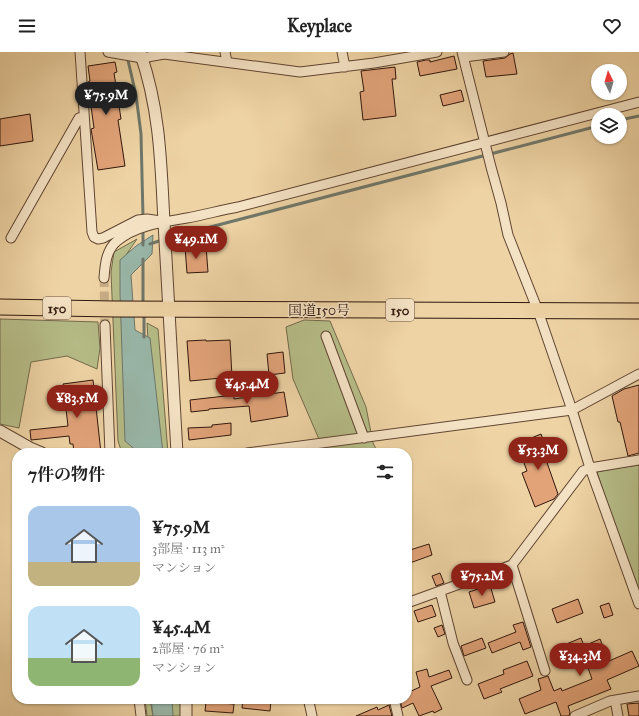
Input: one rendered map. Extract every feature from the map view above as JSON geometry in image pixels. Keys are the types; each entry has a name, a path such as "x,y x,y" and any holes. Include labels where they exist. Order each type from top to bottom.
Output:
{"highway":[{"name":"国道150号","path":"0,307 115,309 639,311"}],"street":[{"path":"80,52 92,232 94,237 98,239 104,238 138,220 147,219 164,224"},
{"path":"108,52 141,55 165,53 300,72 345,67 437,52"},
{"path":"226,52 227,62"},
{"path":"342,52 345,67"},
{"path":"504,52 463,55 508,236 538,311 590,468 639,604"},
{"path":"141,55 152,92 158,125 166,247 164,309 177,448"},
{"path":"104,278 105,262 110,249 117,242 136,230 238,207 639,102"},
{"path":"11,238 79,118 84,117"},
{"path":"105,325 110,448"},
{"path":"326,336 364,438"},
{"path":"302,448 364,438 572,410 639,374"},
{"path":"0,431 30,448"},
{"path":"412,601 512,565 583,471 590,468 639,460"},
{"path":"512,565 545,671"},
{"path":"440,591 453,643 467,680"},
{"path":"575,716 615,700 639,696"},
{"path":"615,700 618,716"},
{"path":"140,704 141,716"},
{"path":"186,704 186,716"},
{"path":"309,704 312,716"},
{"path":"395,704 398,716"}],"green space":[{"path":"137,239 126,255 139,448 120,448 118,441 111,272 114,252"},
{"path":"0,319 98,322 100,348 97,369 67,356 31,362 19,428 0,424"},
{"path":"304,320 330,321 366,407 373,443 376,448 323,448 293,379 286,327"},
{"path":"147,323 158,329 168,448 155,448"},
{"path":"639,465 639,604 597,472"},
{"path":"146,704 151,704 153,716 147,716"},
{"path":"170,704 180,704 181,716 171,716"}],"shaded area":[{"path":"153,235 152,254 131,275 135,330 150,338 162,448 133,448 125,441 120,260 136,246"},
{"path":"152,704 172,704 173,716 153,716"}],"building":[{"path":"513,53 517,74 486,77 483,61 505,58"},
{"path":"454,56 457,69 420,76 417,62 430,60 430,62"},
{"path":"115,62 117,72 114,73 121,119 118,120 125,166 98,170 91,129 94,128 88,82 90,81 88,66"},
{"path":"395,67 396,79 392,79 396,116 363,120 360,92 364,91 361,71"},
{"path":"461,90 464,101 443,106 440,95"},
{"path":"30,114 33,141 0,146 0,119"},
{"path":"206,246 208,272 187,273 185,247"},
{"path":"230,340 232,377 190,381 187,341"},
{"path":"283,352 285,373 269,375 267,354"},
{"path":"93,380 100,448 73,448 73,444 70,444 69,436 31,440 30,430 68,426 63,384"},
{"path":"639,385 639,453 628,456 612,396 624,389"},
{"path":"284,392 288,416 251,422 249,406 191,412 190,400 234,395 234,399"},
{"path":"231,423 231,435 189,440 188,428 212,427 212,425"},
{"path":"541,434 549,456 545,457 558,494 554,499 535,507 522,473 527,471 517,444"},
{"path":"429,544 432,555 412,562 412,549"},
{"path":"440,573 444,583 436,586 432,576"},
{"path":"490,585 495,602 474,608 469,592"},
{"path":"578,599 583,613 557,623 552,609"},
{"path":"609,603 613,615 604,618 600,606"},
{"path":"432,605 436,616 418,622 414,611"},
{"path":"523,622 531,647 523,650 520,642 492,653 488,643 516,632 513,625"},
{"path":"442,625 445,634 438,637 434,628"},
{"path":"482,638 486,648 464,656 461,646"},
{"path":"581,638 584,646 600,639 609,661 632,651 639,666 607,680 611,689 568,706 570,712 569,716 561,716 556,702 525,714 519,699 541,690 538,679 548,676 554,691 561,688 562,691 592,679 583,654 569,660 568,656 558,660 554,649"},
{"path":"527,661 533,676 500,689 502,692 484,699 478,684 504,674 503,670"},
{"path":"427,669 429,677 449,670 452,678 431,686 442,709 434,713 433,711 419,716 412,703 412,691 420,687 416,672"},
{"path":"639,703 639,716 629,716 627,704"},
{"path":"206,704 234,704 233,713 205,711"},
{"path":"242,704 271,704 270,711 242,708"},
{"path":"401,704 411,704 402,708"},
{"path":"389,705 392,716 356,716 377,707 378,710"}],"waterway":[{"path":"127,56 136,95 141,134 143,217"},
{"path":"627,119 639,116"},
{"path":"168,238 591,128"},
{"path":"143,229 143,245"},
{"path":"150,244 162,240"},
{"path":"143,259 143,305"},
{"path":"144,313 144,337"}],"tunnel":[{"path":"104,278 105,325"}]}
